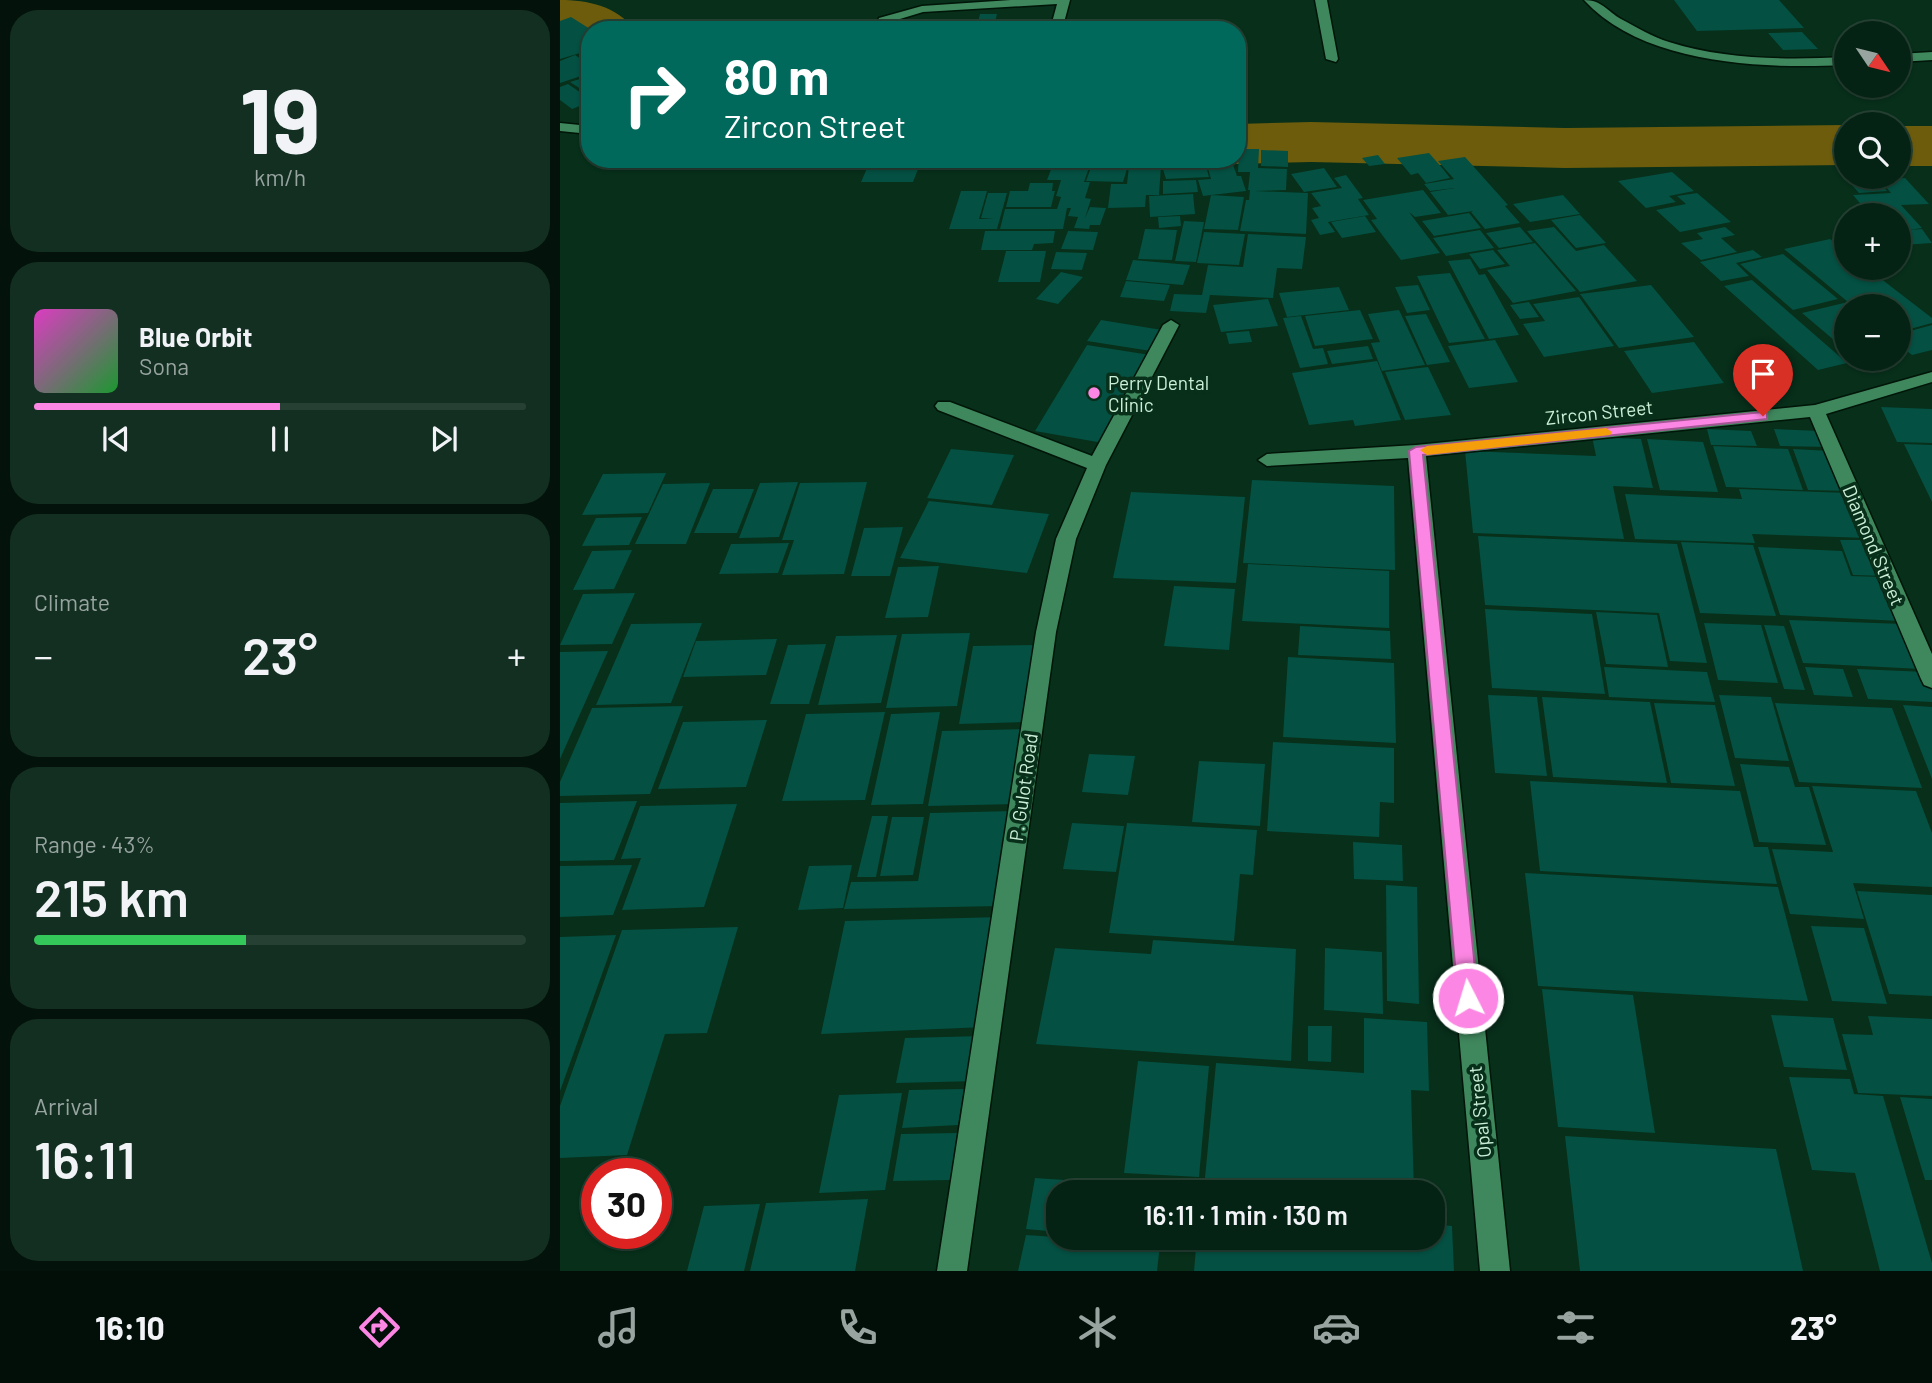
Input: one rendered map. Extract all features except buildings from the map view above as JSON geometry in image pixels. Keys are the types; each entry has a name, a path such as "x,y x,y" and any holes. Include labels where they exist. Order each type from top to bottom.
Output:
{"street":[{"path":"883,21 922,9 1064,0 1058,21"},
{"path":"1321,0 1332,59"},
{"path":"1590,0 1614,20 1665,45 1736,59 1798,63 1834,62"},
{"path":"1911,57 1932,56"},
{"path":"560,127 581,129"},
{"name":"P. Gulot Road","path":"952,1271 1046,632 1066,539 1097,465 1171,325"},
{"name":"Zircon Street","path":"1267,460 1416,451 1816,411 1932,377"},
{"path":"944,406 1097,465"},
{"name":"Diamond Street","path":"1816,411 1932,679"},
{"name":"Opal Street","path":"1416,451 1495,1271"}],"waterway":[{"path":"560,9 586,21"},
{"path":"1246,144 1311,142 1565,148 1834,145"},
{"path":"1911,146 1932,146"}],"slow traffic":[{"path":"1427,450 1606,432"}],"place":[{"name":"Perry Dental Clinic","path":"1094,393"}],"route":[{"path":"1468,998 1416,451 1763,416"}]}
